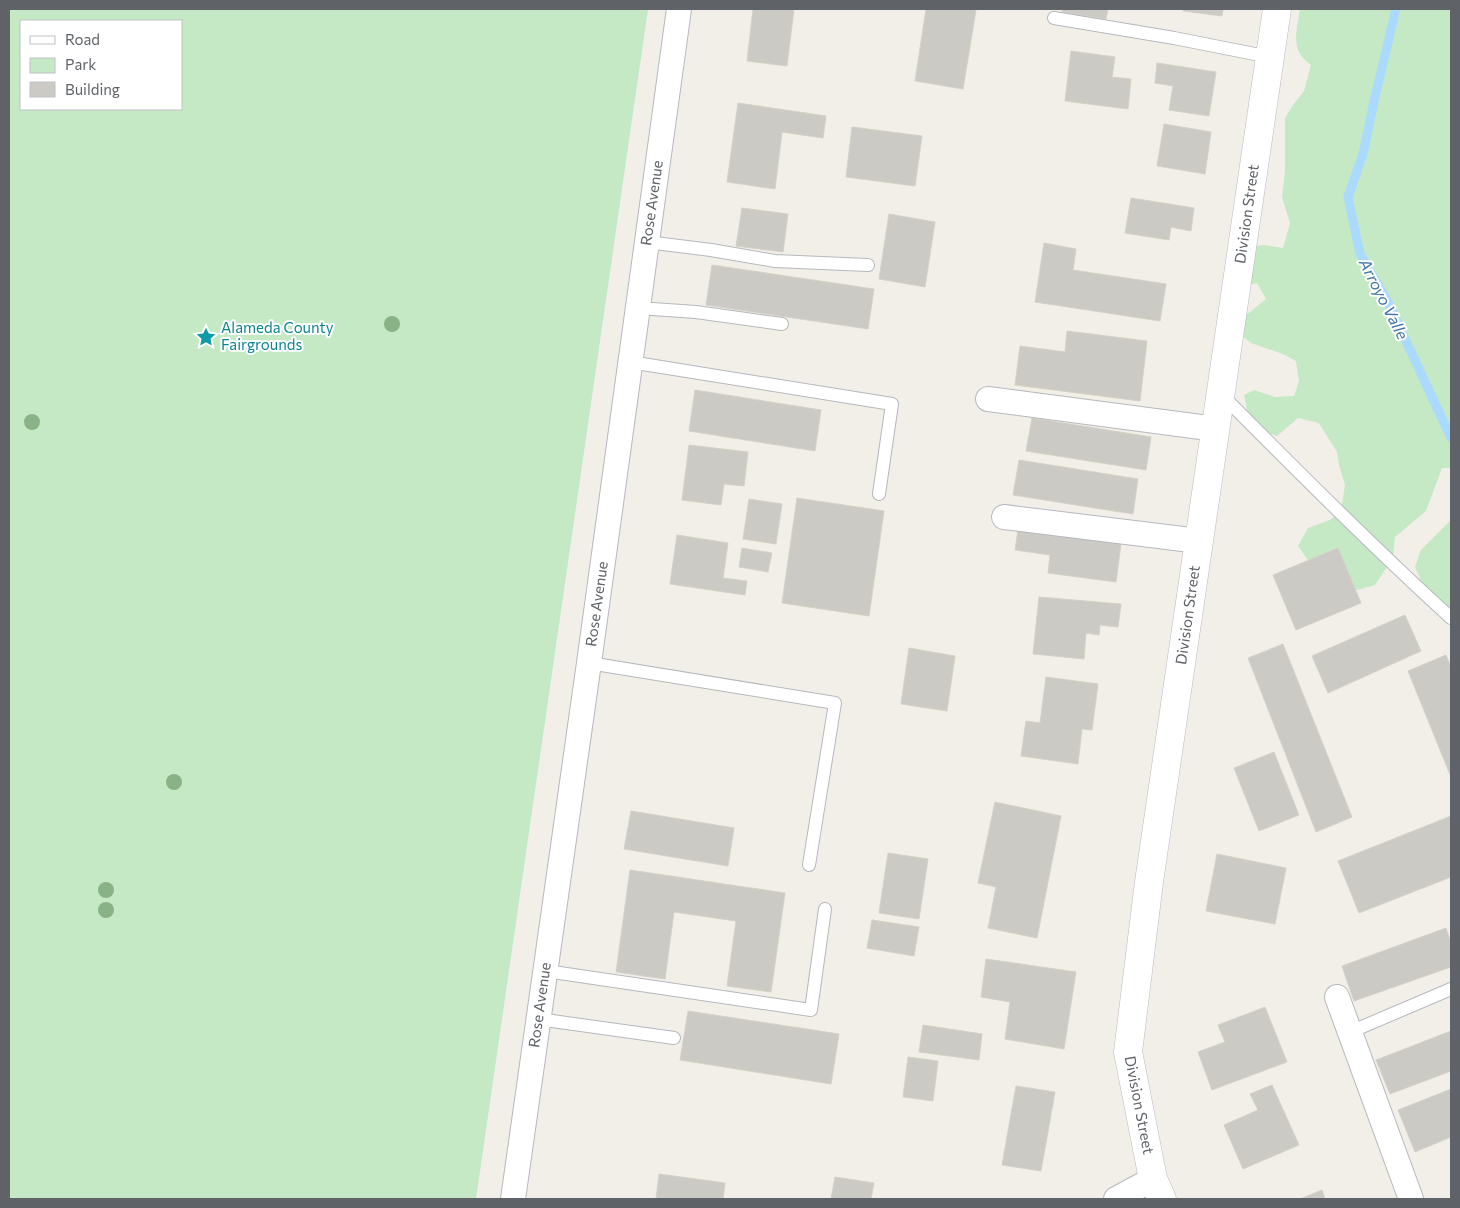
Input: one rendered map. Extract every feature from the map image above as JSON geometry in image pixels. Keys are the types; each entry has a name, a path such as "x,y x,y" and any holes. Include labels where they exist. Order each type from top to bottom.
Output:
{"street":[{"name":"Rose Avenue","path":"513,1199 679,9"},
{"name":"Division Street","path":"1116,1199 1158,1189 1128,1052 1150,882 1277,9"},
{"path":"988,399 1216,428"},
{"path":"1004,516 1199,541"},
{"path":"1337,997 1411,1199"}],"lane":[{"path":"1054,18 1174,38 1270,57"},
{"path":"647,242 775,261 868,264"},
{"path":"638,308 696,312 782,324"},
{"path":"630,362 892,404 879,494"},
{"path":"1220,394 1395,567 1451,618"},
{"path":"589,663 835,703 809,865"},
{"path":"546,972 811,1010 825,909"},
{"path":"1350,1032 1451,989"},
{"path":"538,1019 674,1038"}],"green space":[{"path":"9,9 648,9 476,1199 9,1199"},
{"path":"1300,9 1451,9 1451,468 1442,468 1426,511 1395,537 1393,558 1375,585 1350,592 1326,586 1298,546 1308,528 1330,520 1341,511 1345,485 1337,452 1319,423 1298,418 1277,436 1261,431 1249,420 1244,395 1254,390 1275,397 1294,396 1299,381 1296,361 1283,354 1251,343 1235,330 1235,321 1266,299 1257,283 1238,287 1247,247 1264,245 1283,248 1290,223 1282,197 1285,172 1285,118 1304,91 1311,65 1304,59 1297,46 1296,32"},
{"path":"1451,520 1451,614 1425,589 1415,567 1421,550"}],"building":[{"path":"753,9 794,9 787,66 747,61"},
{"path":"926,9 976,10 963,89 915,81"},
{"path":"1063,9 1108,9 1106,19 1062,12"},
{"path":"1183,9 1223,9 1222,16 1183,11"},
{"path":"1071,51 1115,57 1112,77 1131,79 1128,109 1065,101"},
{"path":"1157,63 1216,72 1209,116 1169,110 1173,86 1155,83"},
{"path":"738,103 826,116 823,138 782,132 775,189 727,182"},
{"path":"1164,124 1211,132 1205,174 1157,166"},
{"path":"852,127 922,136 915,186 846,177"},
{"path":"1131,198 1194,208 1191,231 1171,227 1169,240 1125,233"},
{"path":"742,208 788,214 783,252 736,246"},
{"path":"889,214 935,222 925,287 879,279"},
{"path":"1044,243 1076,249 1073,270 1166,284 1160,321 1035,302"},
{"path":"712,265 874,289 868,329 706,305"},
{"path":"1067,331 1147,341 1140,401 1015,385 1020,346 1065,352"},
{"path":"695,390 821,410 815,451 689,431"},
{"path":"1032,418 1151,437 1146,470 1026,451"},
{"path":"689,445 748,452 744,486 724,484 721,505 682,500"},
{"path":"1019,460 1138,479 1133,514 1013,495"},
{"path":"797,498 884,511 869,616 782,603"},
{"path":"749,499 782,504 776,544 743,539"},
{"path":"1019,523 1122,536 1116,582 1048,573 1050,555 1015,550"},
{"path":"677,535 728,543 723,578 747,581 745,595 670,584"},
{"path":"742,548 772,553 768,572 739,567"},
{"path":"1338,548 1361,603 1296,630 1273,575"},
{"path":"1039,597 1121,604 1118,627 1100,625 1099,635 1086,633 1084,659 1033,654"},
{"path":"1405,615 1421,651 1328,693 1312,656"},
{"path":"1283,644 1352,817 1316,832 1248,658"},
{"path":"909,648 955,656 947,711 901,704"},
{"path":"1446,655 1451,667 1451,777 1408,671"},
{"path":"1046,677 1098,684 1092,730 1082,729 1078,764 1021,756 1026,721 1040,723"},
{"path":"1274,752 1299,815 1259,831 1234,768"},
{"path":"995,802 1061,816 1037,938 988,928 996,887 978,883"},
{"path":"631,811 734,828 728,866 624,849"},
{"path":"1451,816 1451,877 1359,913 1338,861"},
{"path":"888,853 928,859 919,919 879,913"},
{"path":"1217,854 1286,868 1275,924 1206,911"},
{"path":"630,870 785,893 771,992 727,986 736,921 674,912 665,979 616,972"},
{"path":"872,920 919,927 914,956 867,948"},
{"path":"1446,928 1451,943 1451,967 1354,1001 1342,966"},
{"path":"986,959 1076,972 1064,1049 1005,1039 1010,1002 981,997"},
{"path":"1265,1007 1287,1062 1212,1090 1198,1052 1225,1042 1218,1025"},
{"path":"688,1011 839,1034 831,1084 680,1060"},
{"path":"923,1025 982,1034 979,1060 919,1052"},
{"path":"1451,1031 1451,1071 1390,1094 1376,1060"},
{"path":"908,1057 938,1061 933,1101 903,1097"},
{"path":"1272,1085 1299,1145 1243,1169 1224,1125 1258,1110 1250,1094"},
{"path":"1016,1086 1055,1092 1041,1171 1002,1165"},
{"path":"1451,1089 1451,1137 1415,1152 1398,1110"},
{"path":"659,1174 725,1183 723,1199 656,1199"},
{"path":"835,1177 874,1183 871,1199 831,1199"},
{"path":"1322,1190 1325,1199 1300,1199"}],"waterway":[{"name":"Arroyo Valle","path":"1396,9 1363,154 1348,197 1360,254 1387,300 1451,438"}],"place":[{"name":"Alameda County Fairgrounds","path":"206,337"}]}
